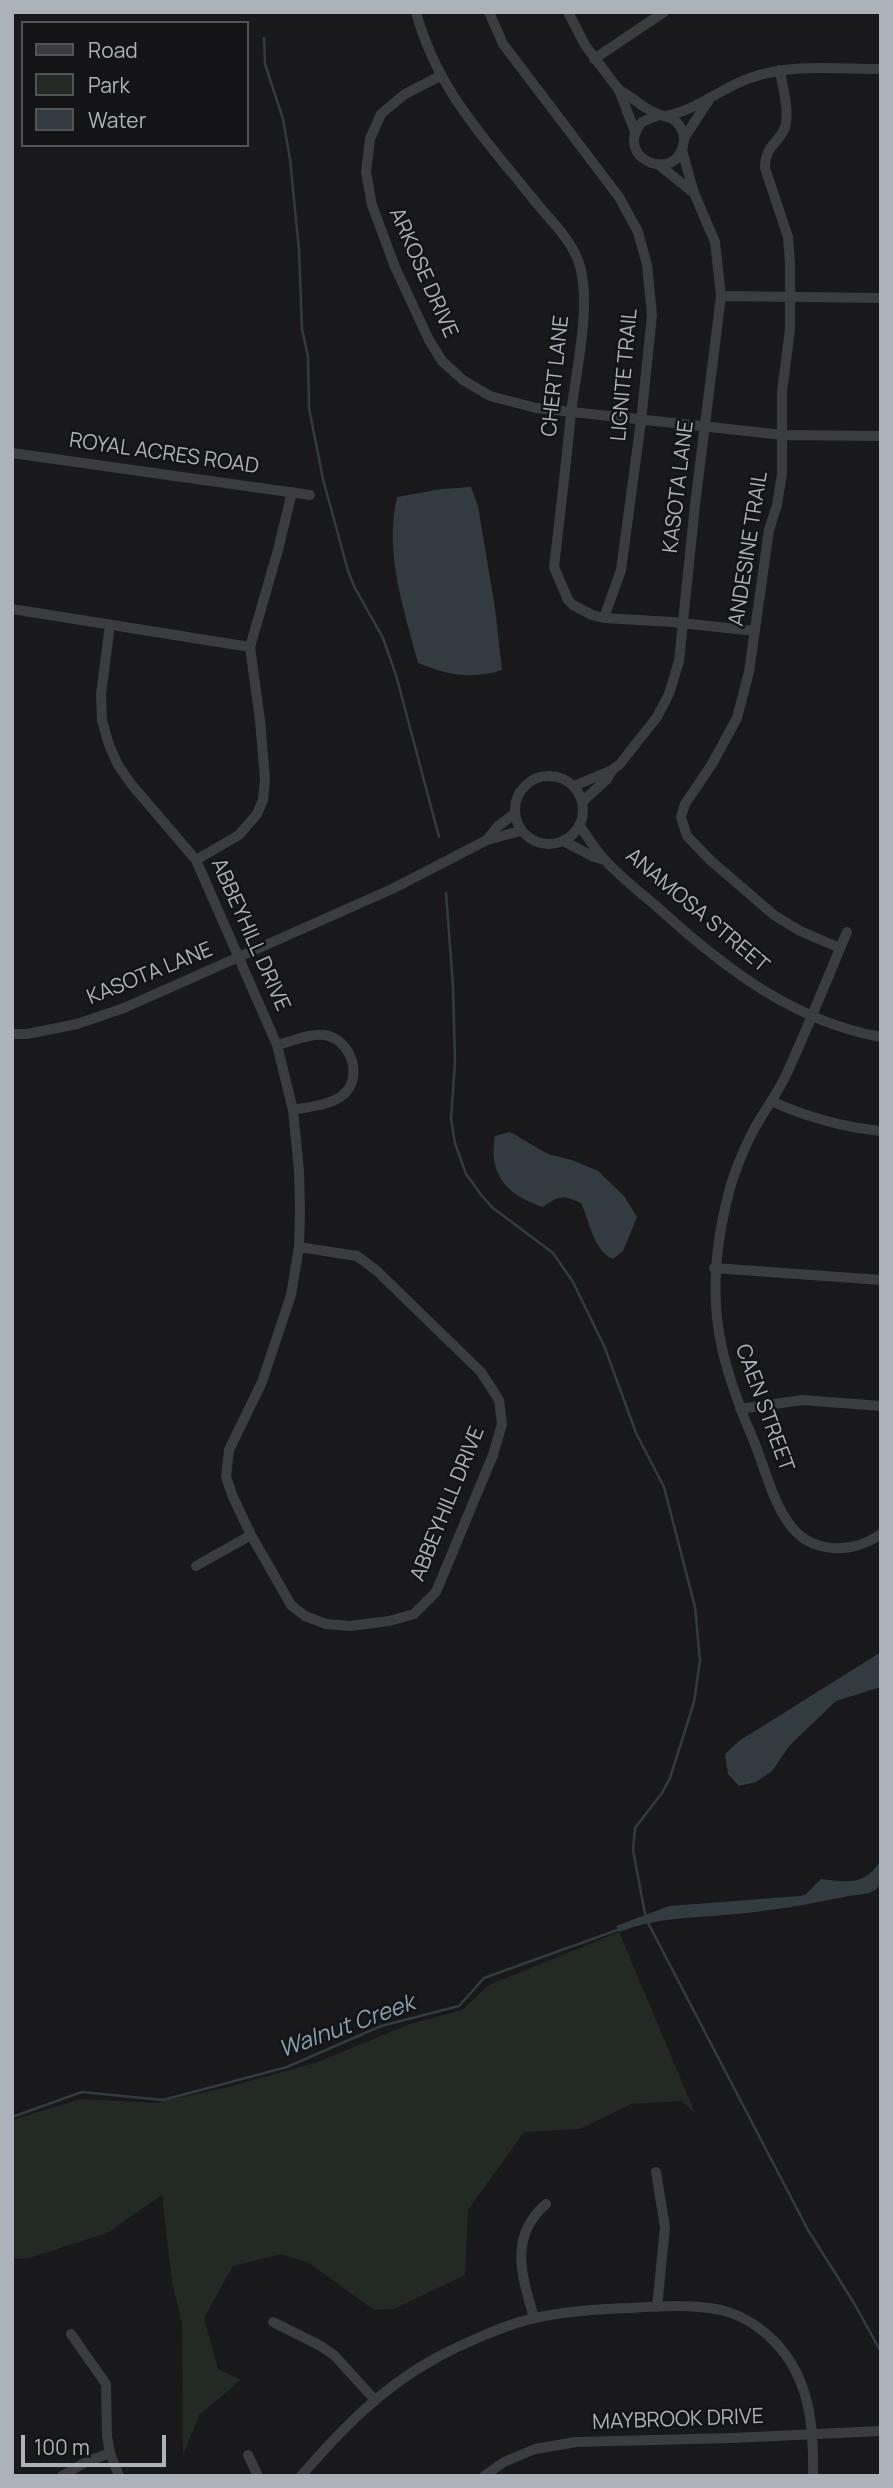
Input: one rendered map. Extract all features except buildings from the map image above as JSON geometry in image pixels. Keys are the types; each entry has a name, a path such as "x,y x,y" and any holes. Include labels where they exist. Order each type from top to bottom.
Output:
{"street":[{"name":"CHERT LANE","path":"416,12 431,58 465,115 570,244 578,260 585,292 554,567 563,592 573,605 604,618 755,631"},
{"name":"LIGNITE TRAIL","path":"489,12 503,44 619,197 638,232 647,265 652,315 641,421 621,570 604,618"},
{"name":"KASOTA LANE","path":"568,12 594,58 619,90 635,132 635,146 641,157 646,162 659,165 694,193"},
{"path":"594,58 664,12"},
{"path":"635,132 647,118 680,113 748,79 780,70 881,69"},
{"name":"ANDESINE TRAIL","path":"780,70 786,116 784,130 765,158 765,168 788,237 790,329 782,392 782,474 769,530 749,672 737,718 718,754 685,804 681,817 687,836 774,915 800,931 840,948"},
{"name":"ARKOSE DRIVE","path":"440,76 392,103 382,114 366,154 369,191 395,267 429,340 442,361 463,380 490,396 509,402 572,412 782,435 881,436"},
{"name":"KASOTA LANE","path":"487,840 514,814 517,796 529,782 549,776 558,777 574,786 620,764 649,728 669,694 679,661 721,296 715,242 694,193 679,124 619,90"},
{"path":"659,165 673,161 709,100"},
{"path":"721,296 881,298"},
{"name":"ROYAL ACRES ROAD","path":"12,453 310,495"},
{"path":"196,860 239,835 257,814 263,800 265,779 260,720 250,647 292,492"},
{"path":"12,609 250,647"},
{"name":"ABBEYHILL DRIVE","path":"110,625 101,694 102,720 109,745 118,765 132,785 196,860 277,1045 293,1110 299,1171 299,1247 290,1295 277,1339 261,1382 229,1450 226,1477 251,1535 290,1605 305,1616 326,1624 350,1626 389,1621 414,1614 436,1592 494,1455 502,1424 499,1400 481,1372 377,1271 357,1256 299,1247"},
{"name":"KASOTA LANE","path":"582,802 607,779 612,770"},
{"path":"514,814 520,831 533,841 545,844 565,842 572,837 579,825 582,802 574,786"},
{"name":"ANAMOSA STREET","path":"579,825 605,860 720,961 752,984 811,1017 881,1037"},
{"name":"KASOTA LANE","path":"12,1034 27,1034 78,1024 124,1008 392,889 487,840 520,831"},
{"name":"ANAMOSA STREET","path":"565,842 594,858 605,860"},
{"name":"CAEN STREET","path":"847,932 786,1075 738,1164 726,1202 714,1268 717,1328 740,1409 782,1513 796,1534 809,1542 831,1548 851,1548 866,1544 881,1534"},
{"path":"277,1045 324,1035 344,1046 354,1067 345,1093 331,1102 293,1110"},
{"path":"771,1101 804,1116 881,1131"},
{"path":"714,1268 881,1280"},
{"path":"740,1409 802,1399 881,1406"},
{"path":"195,1566 251,1535"},
{"path":"656,2172 665,2227 657,2307"},
{"path":"534,2318 521,2275 521,2246 536,2213 546,2204"},
{"path":"301,2476 374,2399 437,2357 534,2318 605,2309 657,2307 720,2310 749,2320 786,2354 799,2375 808,2403 813,2435 813,2476"},
{"path":"273,2322 320,2344 334,2355 374,2399"},
{"path":"71,2334 106,2384 107,2436 119,2476"},
{"name":"MAYBROOK DRIVE","path":"484,2476 504,2462 535,2449 576,2442 881,2431"},
{"path":"62,2476 86,2462 110,2453"},
{"path":"248,2455 258,2476"}],"green space":[{"path":"619,1932 695,2113 681,2101 631,2104 580,2129 524,2132 468,2210 465,2275 394,2309 374,2310 309,2263 281,2254 233,2266 204,2318 218,2369 241,2380 199,2415 183,2455 182,2323 172,2282 162,2195 107,2233 29,2258 12,2259 12,2120 81,2099 156,2103 228,2087 318,2062 410,2024 462,2010 489,1985"}],"water":[{"path":"471,487 478,506 502,670 480,675 449,673 418,663 394,560 397,497"},
{"path":"510,1132 548,1154 598,1171 624,1196 637,1217 623,1251 613,1259 606,1255 596,1243 581,1203 561,1198 543,1207 519,1196 502,1181 494,1161 495,1136"},
{"path":"881,1652 881,1687 836,1701 790,1745 772,1771 756,1782 739,1786 728,1774 725,1754 739,1741"},
{"path":"881,1860 880,1884 868,1893 770,1910 659,1921 619,1932 616,1926 669,1906 805,1895 821,1879 848,1881 862,1878"}],"waterway":[{"path":"264,38 265,64 283,119 290,159 299,250 302,329 308,357 309,408 323,479 348,571 383,638 396,675 439,837"},
{"path":"446,893 453,986 455,1062 451,1119 455,1143 466,1174 482,1196 493,1208 553,1253 573,1282 605,1348 636,1433 664,1487 695,1607 700,1661 694,1702 670,1778 635,1828 633,1850 646,1919 808,2230 881,2352"},
{"name":"Walnut Creek","path":"12,2117 82,2092 163,2100 287,2067 381,2026 459,2006 484,1978 620,1929"}]}
